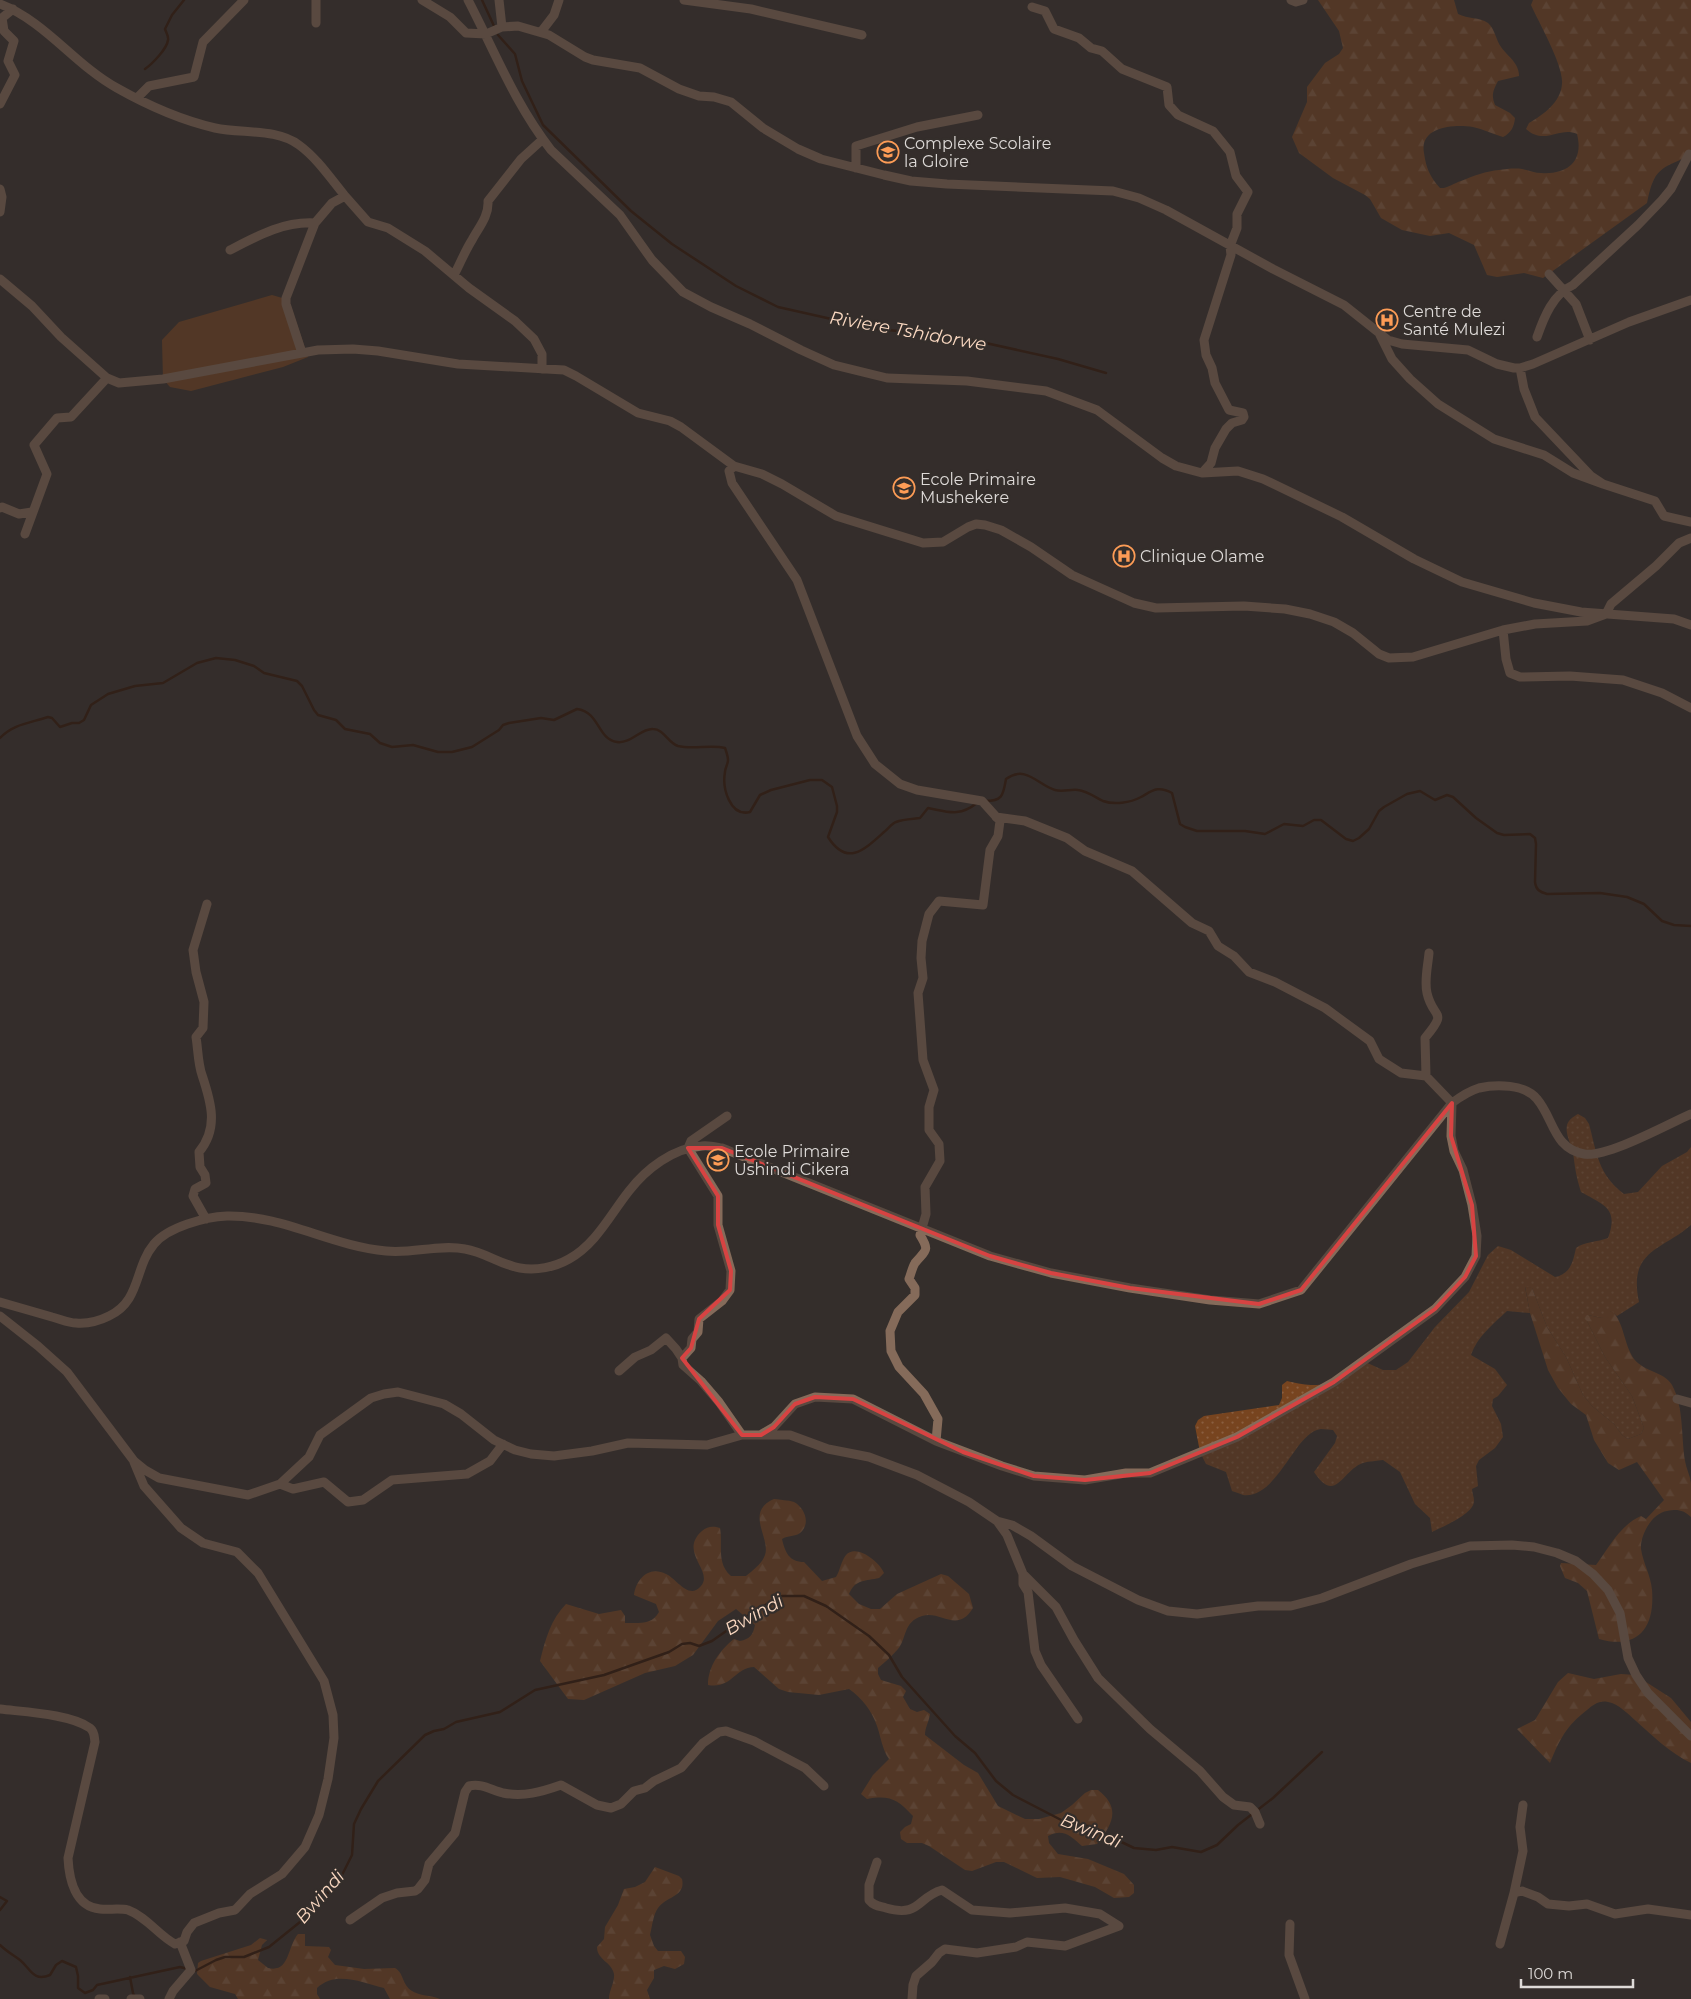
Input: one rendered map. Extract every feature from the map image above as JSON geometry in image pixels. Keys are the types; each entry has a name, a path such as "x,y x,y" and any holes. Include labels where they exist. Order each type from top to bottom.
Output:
{"street":[{"path":"137,98 149,86 194,77 203,42 244,0"},
{"path":"316,0 316,23"},
{"path":"422,0 450,17 466,33 486,34 502,27 518,26 549,35 593,60 634,66 679,89 700,96 731,102 763,128 798,149 821,159 920,181 1113,191 1139,198 1166,210 1230,246 1344,305 1388,340 1402,344 1468,350 1497,364 1520,368 1630,322 1691,300"},
{"path":"468,0 521,108 543,139 552,150 620,215 652,260 670,279 683,292 711,307 750,324 809,354 863,373 887,378 967,382 1046,391 1097,410 1162,458 1176,466 1202,473 1238,471 1263,479 1342,517 1414,559 1462,582 1534,603 1581,612 1674,619 1691,625"},
{"path":"499,0 502,27"},
{"path":"541,32 554,15 559,0"},
{"path":"684,0 751,9 862,35"},
{"path":"1291,0 1296,2 1304,0"},
{"path":"0,4 12,9 49,35 108,82 137,98 200,124 235,132 265,133 299,144 368,222 388,228 425,251 515,321 534,339 542,354 542,369"},
{"path":"1032,7 1045,11 1054,29 1079,38 1091,48 1102,51 1122,69 1167,87 1169,105 1178,115 1213,131 1230,152 1236,176 1248,192 1238,214 1237,228 1230,246 1231,256 1204,340 1206,355 1228,410 1242,414 1244,417 1242,420 1232,423 1226,429 1211,462 1202,473"},
{"path":"0,104 15,75 8,61 14,41 4,31 2,18 12,9"},
{"path":"856,168 856,146 917,127 978,115"},
{"path":"454,275 471,240 481,226 488,209 488,201 521,159 543,139"},
{"path":"1536,337 1545,316 1563,289 1573,285 1652,211 1671,189 1689,154"},
{"path":"0,189 2,198 0,212"},
{"path":"302,353 286,304 286,298 315,223 332,203 345,196"},
{"path":"230,250 262,233 302,222 315,223"},
{"path":"1549,274 1576,304 1590,340"},
{"path":"0,279 32,306 61,337 107,378 119,383 146,381 318,350 353,349 378,351 458,364 564,370 638,413 670,421 734,466 762,474 836,516 923,543 935,544 943,542 968,527 976,524 985,525 1001,530 1031,547 1072,575 1134,603 1156,608 1244,606 1285,609 1310,614 1340,626 1379,654 1389,658 1413,657 1503,630 1535,624 1587,621 1606,614 1611,604 1656,566 1679,543 1691,538"},
{"path":"1378,332 1392,359 1410,379 1438,404 1494,439 1544,455 1573,473 1655,501 1664,516 1691,522"},
{"path":"1520,368 1524,389 1535,417 1591,476 1603,484"},
{"path":"25,534 46,474 34,445 56,418 71,417 107,378"},
{"path":"734,466 728,471 732,483 797,580 857,736 875,764 900,784 917,790 982,801 1000,821 998,836 990,850 984,905 940,902 929,914 922,941 923,978 918,992 922,1060 934,1090 929,1107 929,1130 939,1144 940,1161 925,1187 926,1214 920,1234 926,1245 925,1253 914,1265 909,1279 915,1288 915,1295 898,1312 890,1330 891,1351 899,1367 924,1394 938,1419 936,1441"},
{"path":"0,508 2,507 20,514 32,512"},
{"path":"1503,630 1506,660 1510,673 1520,677 1570,676 1623,680 1662,693 1691,708"},
{"path":"761,1434 774,1427 795,1404 815,1396 853,1399 936,1441 970,1455 1034,1476 1085,1480 1126,1473 1150,1473 1237,1437 1334,1382 1435,1309 1465,1277 1476,1256 1477,1236 1472,1205 1463,1170 1454,1151 1451,1136 1452,1103 1426,1076 1401,1074 1379,1059 1370,1041 1325,1008 1275,982 1249,972 1234,956 1218,946 1209,931 1192,923 1132,871 1085,851 1067,838 1025,821 996,817"},
{"path":"206,1219 193,1196 195,1189 206,1183 205,1175 200,1167 199,1152 211,1132 211,1108 207,1087 201,1074 196,1037 203,1028 204,1002 196,972 194,950 208,904"},
{"path":"1426,1076 1425,1038 1437,1023 1438,1014 1426,991 1429,952"},
{"path":"0,1302 74,1323 90,1323 104,1319 120,1311 130,1300 147,1256 155,1244 168,1233 206,1219 227,1216 258,1219 300,1228 348,1244 386,1251 418,1251 450,1247 484,1254 520,1268 551,1267 568,1260 585,1248 605,1225 630,1189 655,1166 670,1155 703,1145 722,1148 923,1227 990,1256 1051,1273 1139,1290 1210,1300 1259,1304 1301,1290 1452,1103 1478,1088 1501,1086 1520,1089 1536,1097 1558,1137 1568,1149 1586,1154 1604,1152 1691,1114"},
{"path":"688,1148 691,1141 727,1116"},
{"path":"682,1358 691,1348 692,1339 698,1332 699,1319 722,1302 730,1290 731,1271 718,1225 718,1196 688,1148"},
{"path":"0,1316 67,1372 134,1461 145,1470 159,1478 248,1495 280,1484 309,1457 320,1435 371,1398 398,1392 444,1404 461,1414 494,1440 531,1454 554,1456 592,1451 628,1443 707,1445 742,1436 761,1434 790,1435 828,1449 869,1457 917,1475 969,1502 997,1521 1012,1525 1031,1536 1072,1566 1138,1600 1168,1610 1197,1614 1258,1606 1292,1606 1322,1598 1410,1564 1470,1546 1512,1545 1534,1547 1557,1553 1582,1565 1608,1590 1620,1613 1628,1658 1636,1675 1648,1693 1691,1736"},
{"path":"619,1371 635,1357 651,1350 666,1338 682,1358 683,1365 701,1381 719,1402 742,1436"},
{"path":"1677,1399 1691,1403"},
{"path":"280,1484 293,1489 324,1482 348,1502 363,1500 392,1480 467,1474 490,1461 502,1444"},
{"path":"0,1709 71,1719 91,1728 94,1734 95,1742 68,1858 69,1873 76,1894 87,1905 98,1909 127,1910 144,1919 175,1944 184,1941 187,1932 194,1923 219,1913 235,1910 250,1894 282,1874 305,1847 319,1815 328,1779 334,1738 333,1715 324,1681 258,1573 237,1552 203,1542 181,1528 144,1486 134,1461"},
{"path":"997,1521 1007,1535 1023,1574 1023,1584 1028,1592 1034,1651 1040,1665 1078,1719"},
{"path":"1023,1574 1056,1607 1098,1678 1150,1729 1200,1771 1223,1798 1234,1805 1250,1807 1255,1812 1260,1824"},
{"path":"350,1920 382,1898 418,1889 425,1880 429,1864 456,1833 465,1792 469,1786 477,1784 502,1793 520,1795 536,1794 561,1785 597,1805 611,1808 621,1804 634,1792 681,1768 703,1743 719,1732 726,1731 754,1741 805,1768 824,1786"},
{"path":"1500,1944 1523,1851 1520,1827 1523,1805"},
{"path":"877,1862 869,1885 869,1900 873,1905 893,1910 908,1911 918,1906 932,1893 942,1890 972,1910 1010,1913 1065,1908 1100,1914 1119,1926 1065,1946 1027,1942 1016,1946 977,1953 945,1949 916,1976 912,1999"},
{"path":"1514,1893 1522,1891 1538,1897 1548,1904 1569,1906 1586,1904 1614,1914 1648,1909 1691,1915"},
{"path":"1290,1924 1289,1955 1305,1999"},
{"path":"170,1999 173,1991 191,1970 180,1942"},
{"path":"99,1999 105,1999"},
{"path":"131,1999 140,1999"}],"highlighted area":[{"path":"1452,1103 1451,1136 1472,1205 1476,1256 1465,1277 1435,1309 1334,1382 1237,1437 1150,1473 1085,1480 1034,1476 963,1452 853,1399 815,1397 795,1404 774,1427 761,1435 742,1435 682,1358 691,1348 699,1319 730,1290 731,1271 718,1225 718,1196 688,1148 722,1148 990,1256 1051,1273 1130,1288 1259,1304 1301,1290"}],"green space":[{"path":"1318,0 1454,0 1458,14 1485,21 1492,28 1499,44 1517,66 1519,72 1519,76 1498,81 1493,96 1495,105 1515,118 1514,124 1510,132 1503,137 1465,126 1447,127 1432,133 1424,144 1427,168 1440,188 1443,188 1485,173 1508,169 1522,169 1539,173 1559,172 1566,169 1576,159 1579,144 1577,134 1564,132 1539,136 1526,129 1529,123 1555,102 1561,91 1562,84 1562,76 1555,56 1531,5 1533,0 1691,0 1691,155 1672,163 1660,171 1652,183 1647,203 1543,278 1524,273 1497,277 1487,275 1474,245 1449,233 1430,236 1402,230 1381,218 1370,199 1365,195 1333,178 1299,153 1292,137 1307,102 1307,87 1325,63 1339,54 1343,48 1339,31"},
{"path":"272,295 289,300 308,357 283,367 191,391 170,387 163,379 162,340 179,322"},
{"path":"1578,1114 1585,1118 1589,1124 1604,1171 1615,1186 1624,1194 1638,1192 1662,1166 1687,1152 1691,1147 1691,1225 1658,1247 1643,1262 1638,1272 1639,1302 1617,1316 1611,1311 1602,1318 1588,1315 1587,1321 1605,1357 1632,1396 1644,1428 1641,1434 1628,1439 1622,1435 1614,1424 1592,1406 1583,1395 1566,1357 1547,1327 1532,1288 1525,1287 1530,1313 1507,1311 1481,1337 1471,1355 1495,1369 1507,1385 1493,1399 1492,1406 1501,1424 1503,1437 1495,1448 1479,1460 1476,1466 1478,1486 1472,1489 1474,1501 1469,1511 1432,1532 1430,1518 1415,1504 1400,1472 1383,1460 1363,1463 1334,1486 1328,1486 1314,1472 1335,1443 1337,1436 1333,1430 1321,1429 1312,1433 1303,1441 1266,1487 1255,1493 1243,1495 1232,1491 1226,1472 1206,1464 1200,1452 1195,1426 1198,1420 1204,1416 1279,1405 1282,1398 1282,1385 1287,1381 1311,1385 1328,1383 1363,1361 1383,1370 1396,1370 1408,1362 1435,1327 1469,1292 1488,1255 1498,1246 1511,1250 1555,1277 1568,1270 1576,1248 1583,1244 1608,1238 1612,1220 1610,1214 1603,1204 1581,1192 1578,1181 1573,1152 1567,1135 1567,1125"},
{"path":"1525,1286 1532,1288 1547,1327 1566,1357 1583,1395 1592,1406 1614,1424 1622,1435 1628,1439 1641,1434 1644,1428 1632,1396 1605,1357 1587,1321 1582,1316 1588,1315 1602,1318 1605,1312 1612,1311 1619,1321 1634,1359 1643,1367 1665,1377 1672,1385 1679,1403 1685,1461 1691,1483 1691,1517 1683,1511 1671,1510 1656,1516 1645,1531 1641,1549 1652,1590 1650,1615 1647,1625 1641,1633 1634,1638 1624,1641 1613,1642 1599,1639 1587,1591 1578,1583 1565,1578 1560,1566 1561,1563 1596,1565 1615,1538 1627,1525 1641,1516 1646,1519 1664,1500 1637,1462 1619,1470 1608,1463 1594,1440 1586,1415 1571,1404 1558,1388 1548,1370 1530,1313"},
{"path":"774,1499 794,1502 804,1512 806,1521 803,1529 798,1534 782,1539 783,1544 791,1558 804,1562 822,1581 836,1577 844,1557 850,1552 856,1551 867,1555 878,1564 884,1573 879,1578 858,1583 851,1589 849,1594 859,1604 871,1609 880,1609 897,1594 941,1574 948,1576 969,1594 973,1608 967,1616 961,1619 949,1620 929,1615 922,1616 912,1622 908,1626 901,1645 878,1668 881,1680 901,1686 906,1691 903,1697 910,1709 917,1712 924,1710 930,1714 925,1735 964,1765 978,1773 998,1806 1025,1819 1039,1819 1061,1813 1085,1793 1091,1790 1098,1790 1110,1803 1112,1816 1107,1830 1097,1844 1082,1846 1070,1836 1062,1833 1048,1836 1049,1843 1058,1854 1088,1859 1124,1874 1134,1885 1134,1893 1129,1897 1114,1898 1095,1887 1060,1877 1037,1878 1004,1862 996,1862 972,1871 965,1870 929,1846 922,1843 907,1843 901,1839 900,1832 911,1824 913,1816 893,1800 887,1798 867,1799 861,1794 873,1775 889,1759 872,1715 866,1705 849,1689 819,1695 788,1692 779,1689 754,1667 747,1668 722,1684 708,1685 710,1671 724,1648 734,1639 740,1641 746,1639 753,1631 755,1625 736,1609 718,1621 693,1655 675,1666 645,1673 584,1700 568,1699 540,1661 552,1623 566,1604 599,1614 621,1610 625,1616 625,1623 645,1622 653,1619 659,1612 656,1604 634,1595 637,1584 644,1575 654,1571 670,1576 687,1590 696,1590 704,1580 694,1546 696,1539 702,1531 711,1527 720,1528 721,1554 726,1571 731,1576 746,1576 764,1558 766,1548 760,1526 761,1511 765,1504"},
{"path":"1568,1673 1594,1679 1621,1674 1635,1675 1671,1698 1691,1722 1691,1763 1655,1738 1620,1707 1612,1703 1599,1702 1569,1727 1550,1763 1517,1729 1535,1720 1558,1682"},
{"path":"655,1867 679,1876 682,1879 682,1885 678,1893 661,1904 656,1911 650,1935 658,1951 681,1951 685,1957 684,1964 675,1969 664,1966 654,1970 654,1978 647,1990 650,1999 609,1999 614,1974 613,1970 599,1955 597,1947 604,1939 605,1927 618,1905 624,1889 635,1887 645,1882"},
{"path":"298,1934 305,1934 305,1946 329,1947 331,1950 328,1957 335,1965 364,1969 395,1968 400,1973 406,1986 412,1991 440,1999 390,1999 384,1988 350,1979 341,1979 324,1983 317,1988 317,1994 320,1999 238,1999 235,1994 210,1987 197,1974 198,1963 201,1961 251,1945 260,1938 267,1940 262,1945 258,1960 268,1968 275,1969 284,1963"}],"waterway":[{"path":"145,69 165,48 168,39 165,29 172,15 184,0"},
{"path":"482,0 494,26"},
{"name":"Riviere Tshidorwe","path":"498,35 515,54 522,81 543,125 631,211 672,244 736,286 778,307 876,329 954,336 1058,359 1106,373"},
{"path":"0,738 16,727 48,717 52,718 60,727 79,723 84,720 91,705 108,694 135,686 163,683 197,663 216,658 235,660 254,666 264,673 297,681 302,686 318,715 336,720 345,729 370,734 380,743 392,747 413,745 438,752 452,752 472,747 499,730 503,725 541,718 554,720 577,709 585,711 590,715 606,736 610,740 617,742 627,741 644,731 653,729 660,731 678,746 725,748 728,760 724,779 726,793 737,810 750,812 760,795 771,790 810,780 822,780 832,787 837,806 837,812 828,837 835,846 849,853 863,849 894,823 920,818 928,808 959,812 977,803"},
{"path":"985,801 999,798 1003,793 1006,779 1020,774 1032,777 1055,790 1081,791 1112,803 1132,801 1152,791 1163,789 1172,793 1180,824 1197,831 1245,831 1265,834 1284,824 1303,826 1314,820 1321,820 1346,839 1353,841 1369,829 1379,811 1407,794 1420,791 1435,800 1447,795 1453,797 1476,818 1497,833 1504,835 1530,834 1535,838 1535,882 1537,889 1540,891 1547,894 1600,893 1627,897 1644,904 1662,921 1674,925 1691,926"},
{"name":"Bwindi","path":"195,1971 225,1957 244,1957 269,1947 300,1922 306,1911 337,1885 352,1855 354,1824 361,1809 378,1781 425,1735 444,1729 456,1722 500,1712 535,1690 604,1675 669,1652 682,1644 690,1643 699,1646 712,1641 756,1610 782,1596 804,1596 826,1606 869,1636 889,1655 902,1677 955,1736 975,1753 996,1781 1013,1795 1067,1823 1088,1826 1134,1848 1156,1850 1172,1847 1201,1852 1217,1845 1238,1825 1273,1798 1322,1752"},
{"name":"Bwindi","path":"0,1897 7,1901 0,1910"},
{"name":"Bwindi","path":"0,1945 20,1960 36,1976 44,1977 50,1975 56,1965 62,1961 76,1967 78,1988 85,1993 93,1990 97,1985 180,1967 188,1969"},
{"path":"130,1977 135,1997"}],"place":[{"name":"Complexe Scolaire la Gloire","path":"888,152"},
{"name":"Centre de Santé Mulezi","path":"1387,320"},
{"name":"Ecole Primaire Mushekere","path":"904,488"},
{"name":"Clinique Olame","path":"1124,556"},
{"name":"Ecole Primaire Ushindi Cikera","path":"718,1160"}]}
